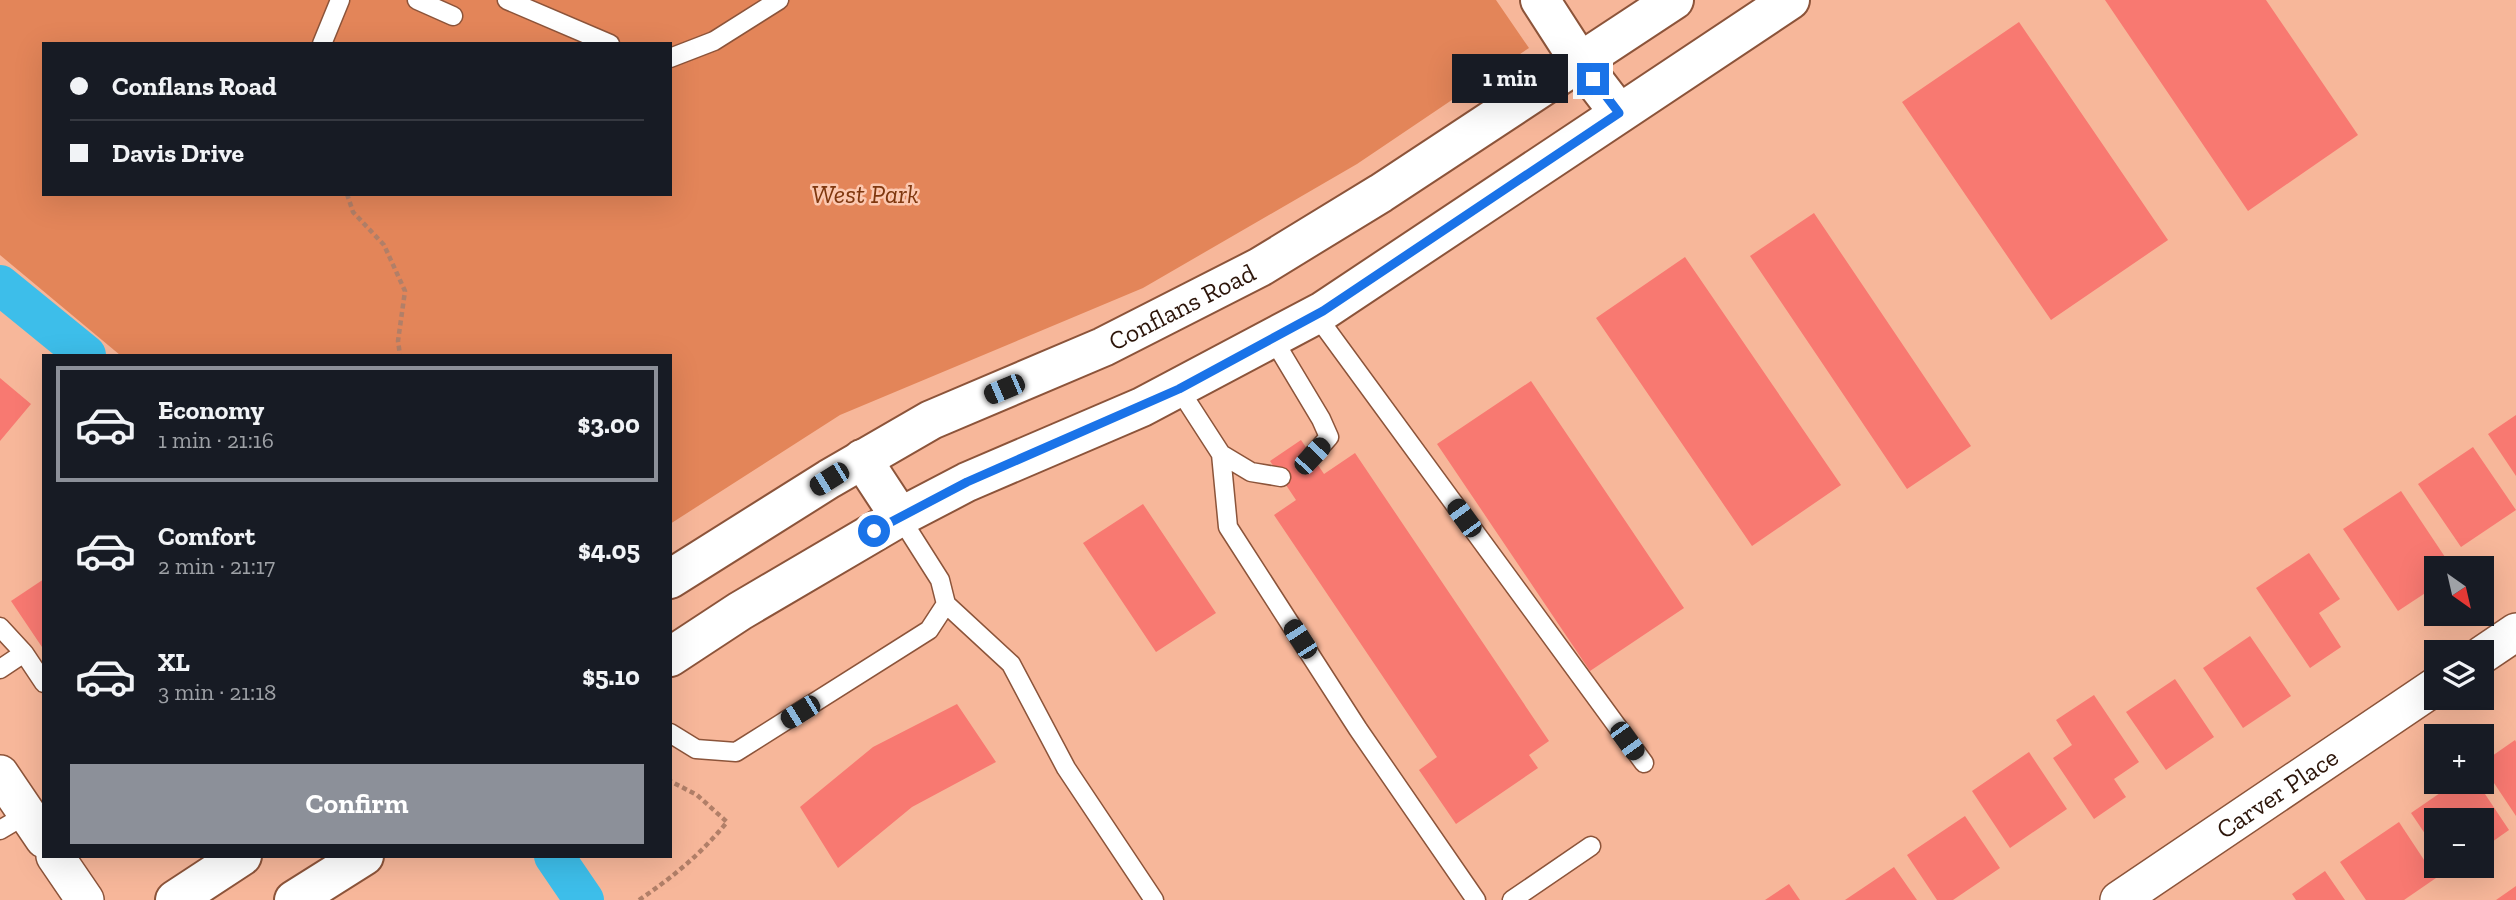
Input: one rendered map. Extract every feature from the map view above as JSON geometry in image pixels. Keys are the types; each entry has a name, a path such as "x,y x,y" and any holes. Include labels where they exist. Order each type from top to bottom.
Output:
{"main road":[{"path":"1539,0 1580,62 1619,113"},
{"name":"Conflans Road","path":"672,578 862,459 930,420 1103,347 1259,267 1381,192 1674,0"},
{"path":"672,656 740,611 900,517 967,482 1179,389 1316,315 1790,0"},
{"path":"862,459 900,517"},
{"path":"175,900 239,858"},
{"path":"294,900 361,858"}],"street":[{"path":"2494,647 2516,632"},
{"name":"Carver Place","path":"2119,900 2424,694"},
{"path":"0,774 24,828"},
{"path":"56,858 85,900"}],"lane":[{"path":"323,42 340,0"},
{"path":"416,0 453,16"},
{"path":"507,0 605,42"},
{"path":"672,57 714,41 779,0"},
{"path":"1316,315 1644,763"},
{"path":"1273,339 1329,437 1312,456"},
{"path":"1179,389 1221,454 1228,527 1359,729 1476,900"},
{"path":"1221,454 1251,471 1280,477"},
{"path":"900,517 940,580 946,604 1011,664 1066,768 1154,900"},
{"path":"672,734 696,750 736,752 929,630 946,604"},
{"path":"0,627 24,653 42,680"},
{"path":"0,669 24,653"},
{"path":"1512,900 1591,846"}],"path":[{"path":"348,196 353,212 384,245 405,290 398,341 400,354"},
{"path":"639,900 704,850 727,822 697,795 672,782"}],"green space":[{"name":"West Park","path":"0,0 1496,0 1529,48 1357,164 1143,288 840,415 672,523 672,354 119,354 0,255"}],"building":[{"path":"2105,0 2266,0 2358,135 2248,211"},
{"path":"2019,22 2168,240 2051,320 1902,102"},
{"path":"1814,213 1971,446 1907,489 1750,256"},
{"path":"1685,257 1841,485 1752,546 1596,318"},
{"path":"0,378 31,404 0,441"},
{"path":"1531,381 1684,608 1590,671 1437,444"},
{"path":"2516,415 2516,476 2488,434"},
{"path":"1301,440 1324,474 1355,453 1549,741 1529,755 1538,768 1456,824 1419,770 1437,757 1274,515 1296,500 1270,461"},
{"path":"2473,447 2516,510 2461,547 2418,484"},
{"path":"2401,491 2444,556 2424,556 2424,594 2398,611 2343,529"},
{"path":"1143,504 1216,613 1156,652 1083,543"},
{"path":"2309,553 2340,599 2319,613 2341,647 2310,668 2256,588"},
{"path":"42,580 42,647 11,601"},
{"path":"2250,636 2291,696 2243,728 2203,668"},
{"path":"2175,679 2214,737 2166,770 2126,712"},
{"path":"2094,695 2139,762 2114,779 2126,797 2094,819 2053,758 2072,745 2056,720"},
{"path":"957,704 996,762 912,807 838,868 800,807 873,747"},
{"path":"2515,740 2516,816 2494,783 2494,755"},
{"path":"2029,752 2067,809 2010,848 1972,791"},
{"path":"2439,794 2485,794 2509,830 2494,841 2494,808 2424,808 2424,832 2411,813"},
{"path":"1965,816 2000,868 1953,900 1937,900 1907,855"},
{"path":"2399,822 2424,860 2424,878 2436,878 2404,900 2366,900 2340,862"},
{"path":"1894,867 1917,900 1845,900"},
{"path":"2325,871 2345,900 2296,900 2292,894"},
{"path":"1789,884 1800,900 1765,900"},
{"path":"2516,886 2516,900 2496,900"}],"waterway":[{"path":"0,285 85,354"},
{"path":"555,858 584,900"}],"route":[{"path":"874,531 967,482 1179,389 1323,311 1619,113 1593,79"}]}
